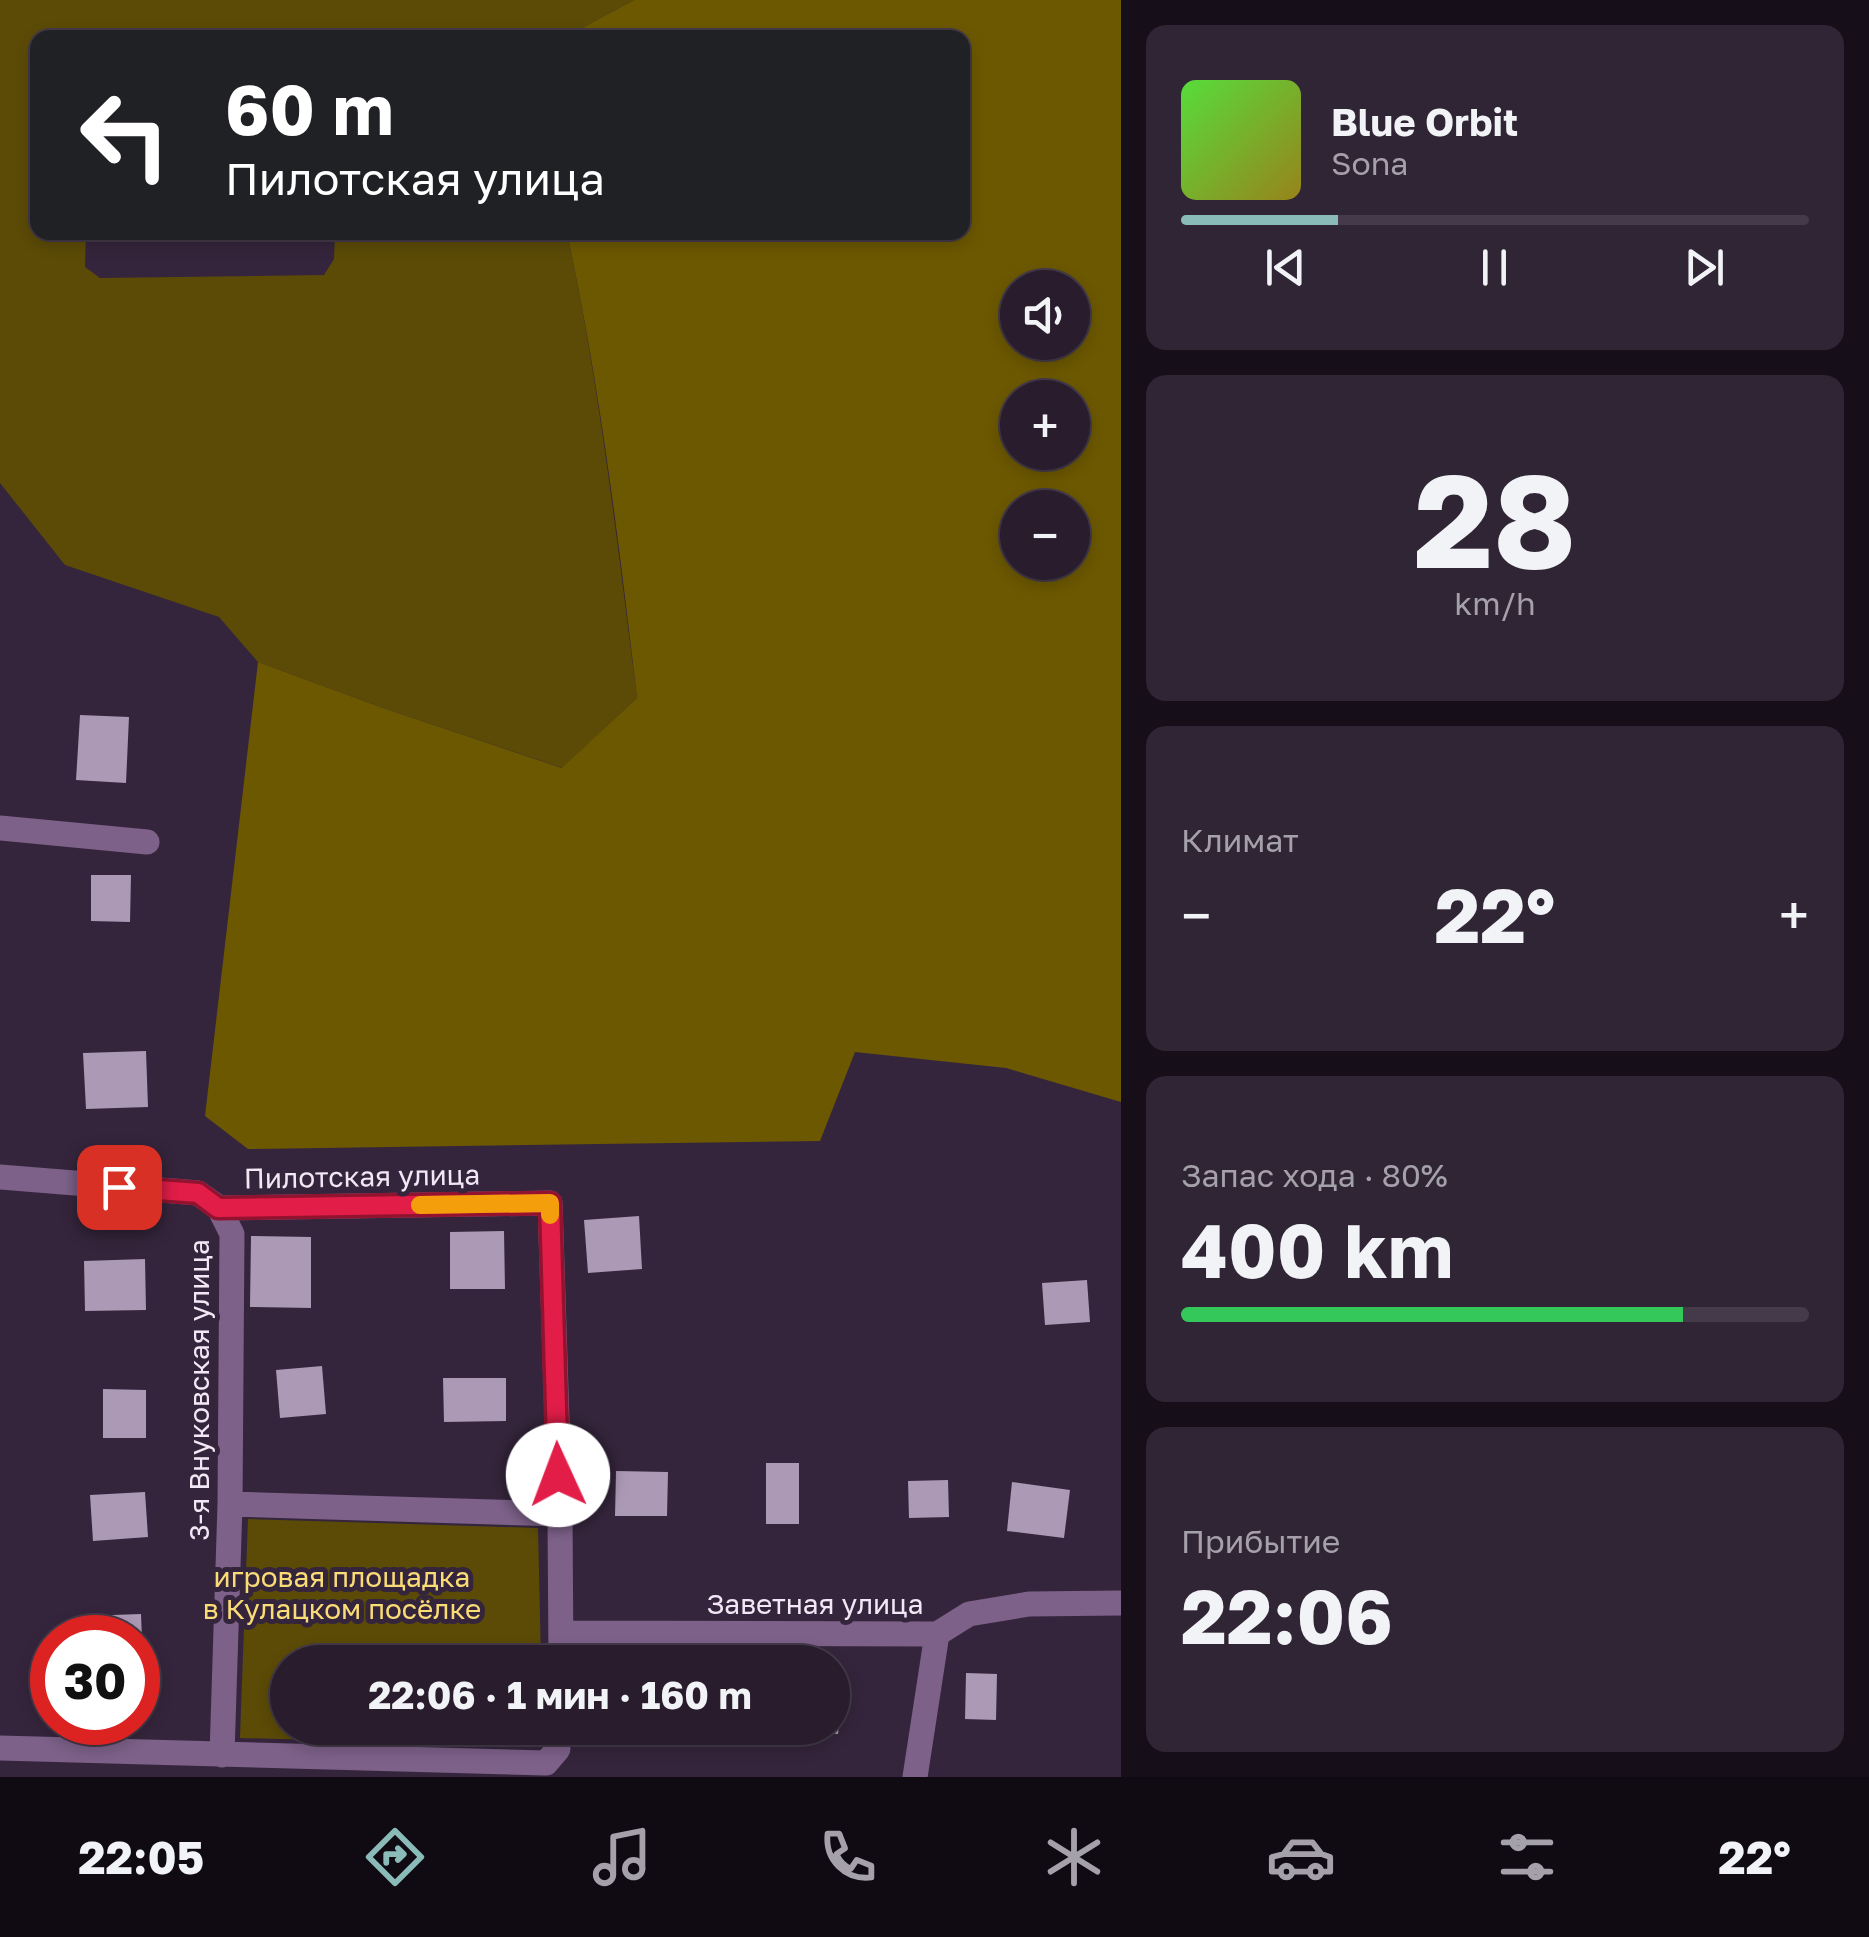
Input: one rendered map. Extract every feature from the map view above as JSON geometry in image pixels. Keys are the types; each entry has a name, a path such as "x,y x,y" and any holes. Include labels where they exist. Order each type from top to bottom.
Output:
{"street":[{"path":"0,828 148,842"},
{"name":"Пилотская улица","path":"0,1177 198,1193 218,1208 550,1203 560,1514"},
{"name":"3-я Внуковская улица","path":"218,1208 232,1234 230,1504 222,1754"},
{"path":"230,1504 560,1514 562,1645"},
{"name":"Заветная улица","path":"562,1633 936,1634 968,1614 984,1611 1028,1604 1121,1603"},
{"path":"916,1777 936,1634"},
{"path":"0,1748 546,1763 555,1745"},
{"path":"558,1745 558,1777"}],"green space":[{"path":"0,0 634,0 578,30 30,30 30,240 86,240 85,267 100,278 324,275 334,259 335,240 568,240 598,406 637,698 563,768 258,662 219,617 65,565 0,483"},
{"name":"игровая площадка в Кулацком посёлке","path":"248,1519 538,1528 541,1645 270,1645 270,1739 240,1738"}],"shaded area":[{"path":"634,0 1121,0 1121,1102 1006,1068 855,1052 820,1141 248,1149 205,1116 258,662 562,768 637,698 599,406 568,240 970,240 970,30 578,30"}],"building":[{"path":"80,715 129,717 126,783 76,780"},
{"path":"91,875 131,875 130,922 91,921"},
{"path":"146,1051 148,1107 86,1109 83,1053"},
{"path":"639,1216 642,1269 588,1273 584,1220"},
{"path":"504,1231 505,1289 450,1289 450,1232"},
{"path":"251,1236 311,1237 311,1308 250,1307"},
{"path":"145,1259 146,1310 85,1311 84,1261"},
{"path":"1087,1280 1090,1322 1045,1325 1042,1283"},
{"path":"322,1366 326,1414 280,1418 276,1370"},
{"path":"443,1378 506,1378 506,1421 444,1422"},
{"path":"103,1389 146,1390 146,1438 103,1438"},
{"path":"766,1463 799,1463 799,1524 766,1524"},
{"path":"616,1471 668,1472 667,1516 615,1516"},
{"path":"948,1480 949,1517 909,1518 908,1481"},
{"path":"1012,1482 1070,1490 1064,1538 1007,1531"},
{"path":"145,1492 148,1537 93,1541 90,1495"},
{"path":"966,1673 997,1674 996,1720 965,1719"}],"slow traffic":[{"path":"420,1205 550,1203 550,1215"}],"route":[{"path":"119,1187 198,1193 218,1208 550,1203 558,1475"}]}
